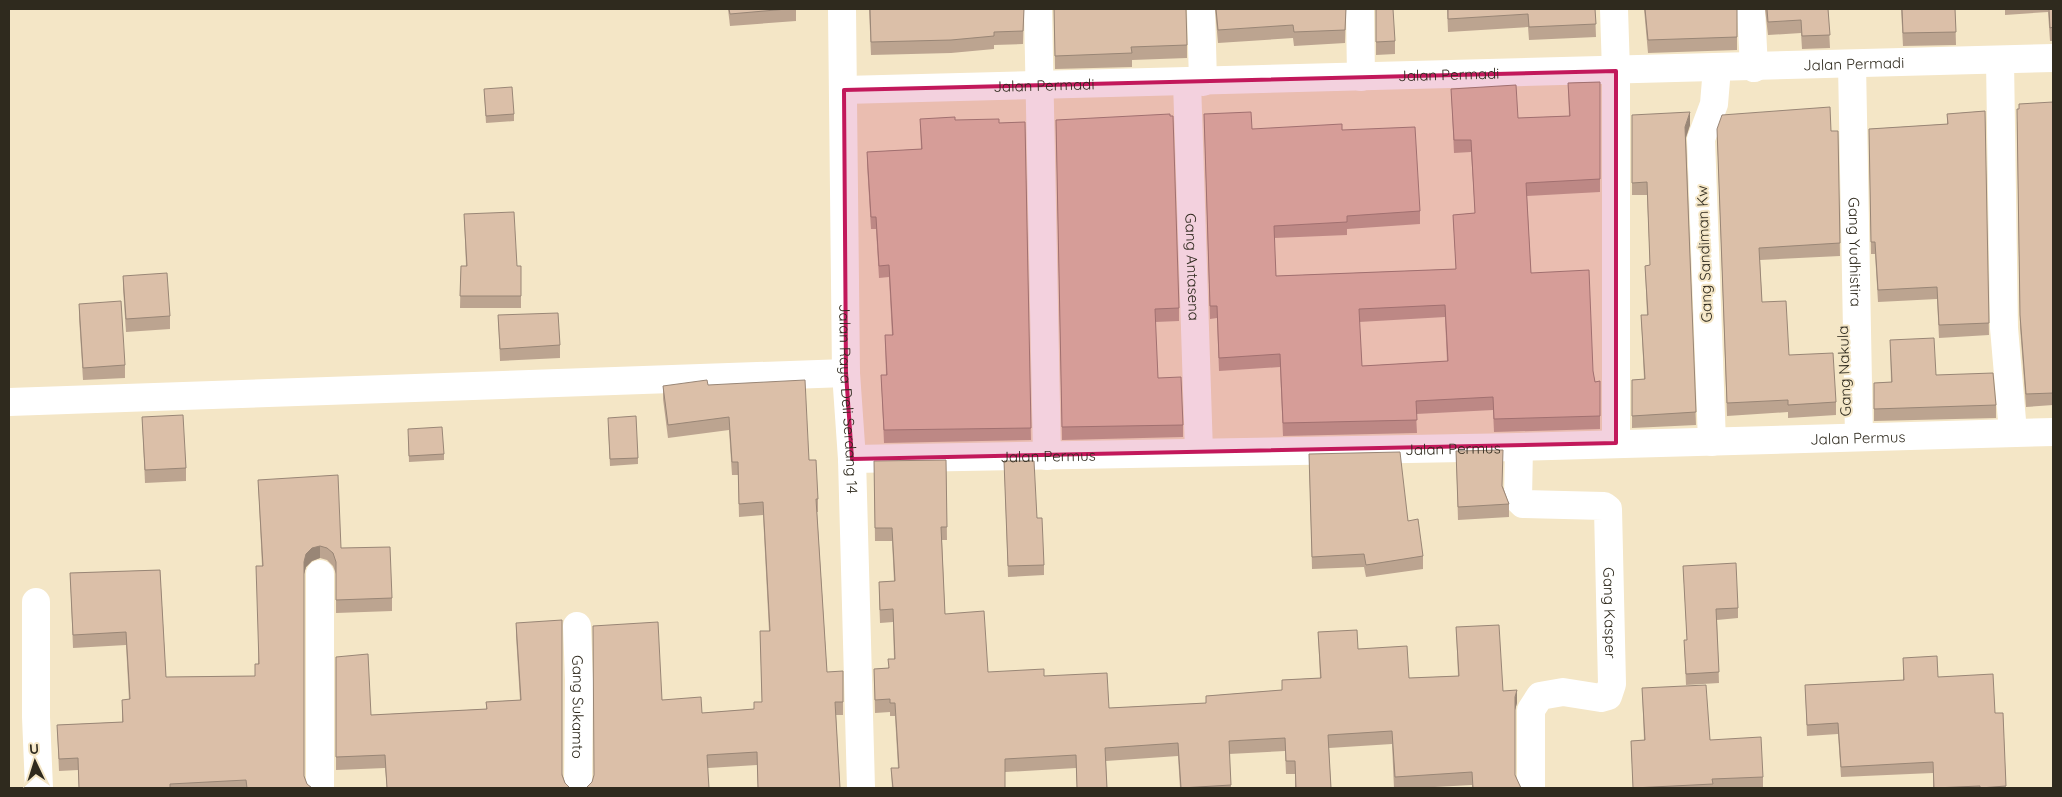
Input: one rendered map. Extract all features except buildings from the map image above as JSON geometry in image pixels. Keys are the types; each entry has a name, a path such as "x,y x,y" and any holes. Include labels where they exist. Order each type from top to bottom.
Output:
{"street":[{"name":"Jalan Raya Deli Serdang 14","path":"842,9 846,373 852,459 861,788"},
{"path":"1038,9 1047,456"},
{"name":"Gang Antasena","path":"1199,452 1195,82 1201,9"},
{"path":"1360,9 1361,77"},
{"path":"1614,9 1616,71 1616,443"},
{"path":"1751,9 1754,68"},
{"name":"Jalan Permadi","path":"844,90 1754,68 2053,58"},
{"path":"2000,60 2004,328 2013,432"},
{"name":"Gang Nakula","path":"1844,65 1844,414 1853,437"},
{"name":"Gang Sandiman Kw","path":"1712,442 1700,139 1714,104 1718,68"},
{"path":"9,402 846,373"},
{"name":"Jalan Permus","path":"852,459 1519,447 2053,432"},
{"name":"Gang Kasper","path":"1519,447 1518,499 1524,504 1604,506 1608,509 1612,684 1608,696 1601,698 1563,692 1540,696 1531,710 1531,788"},
{"path":"320,574 320,788"},
{"path":"36,602 38,788"},
{"name":"Gang Sukamto","path":"577,626 579,680 578,788"}],"highlighted area":[{"path":"1616,71 1616,443 852,459 846,373 844,90"}]}
